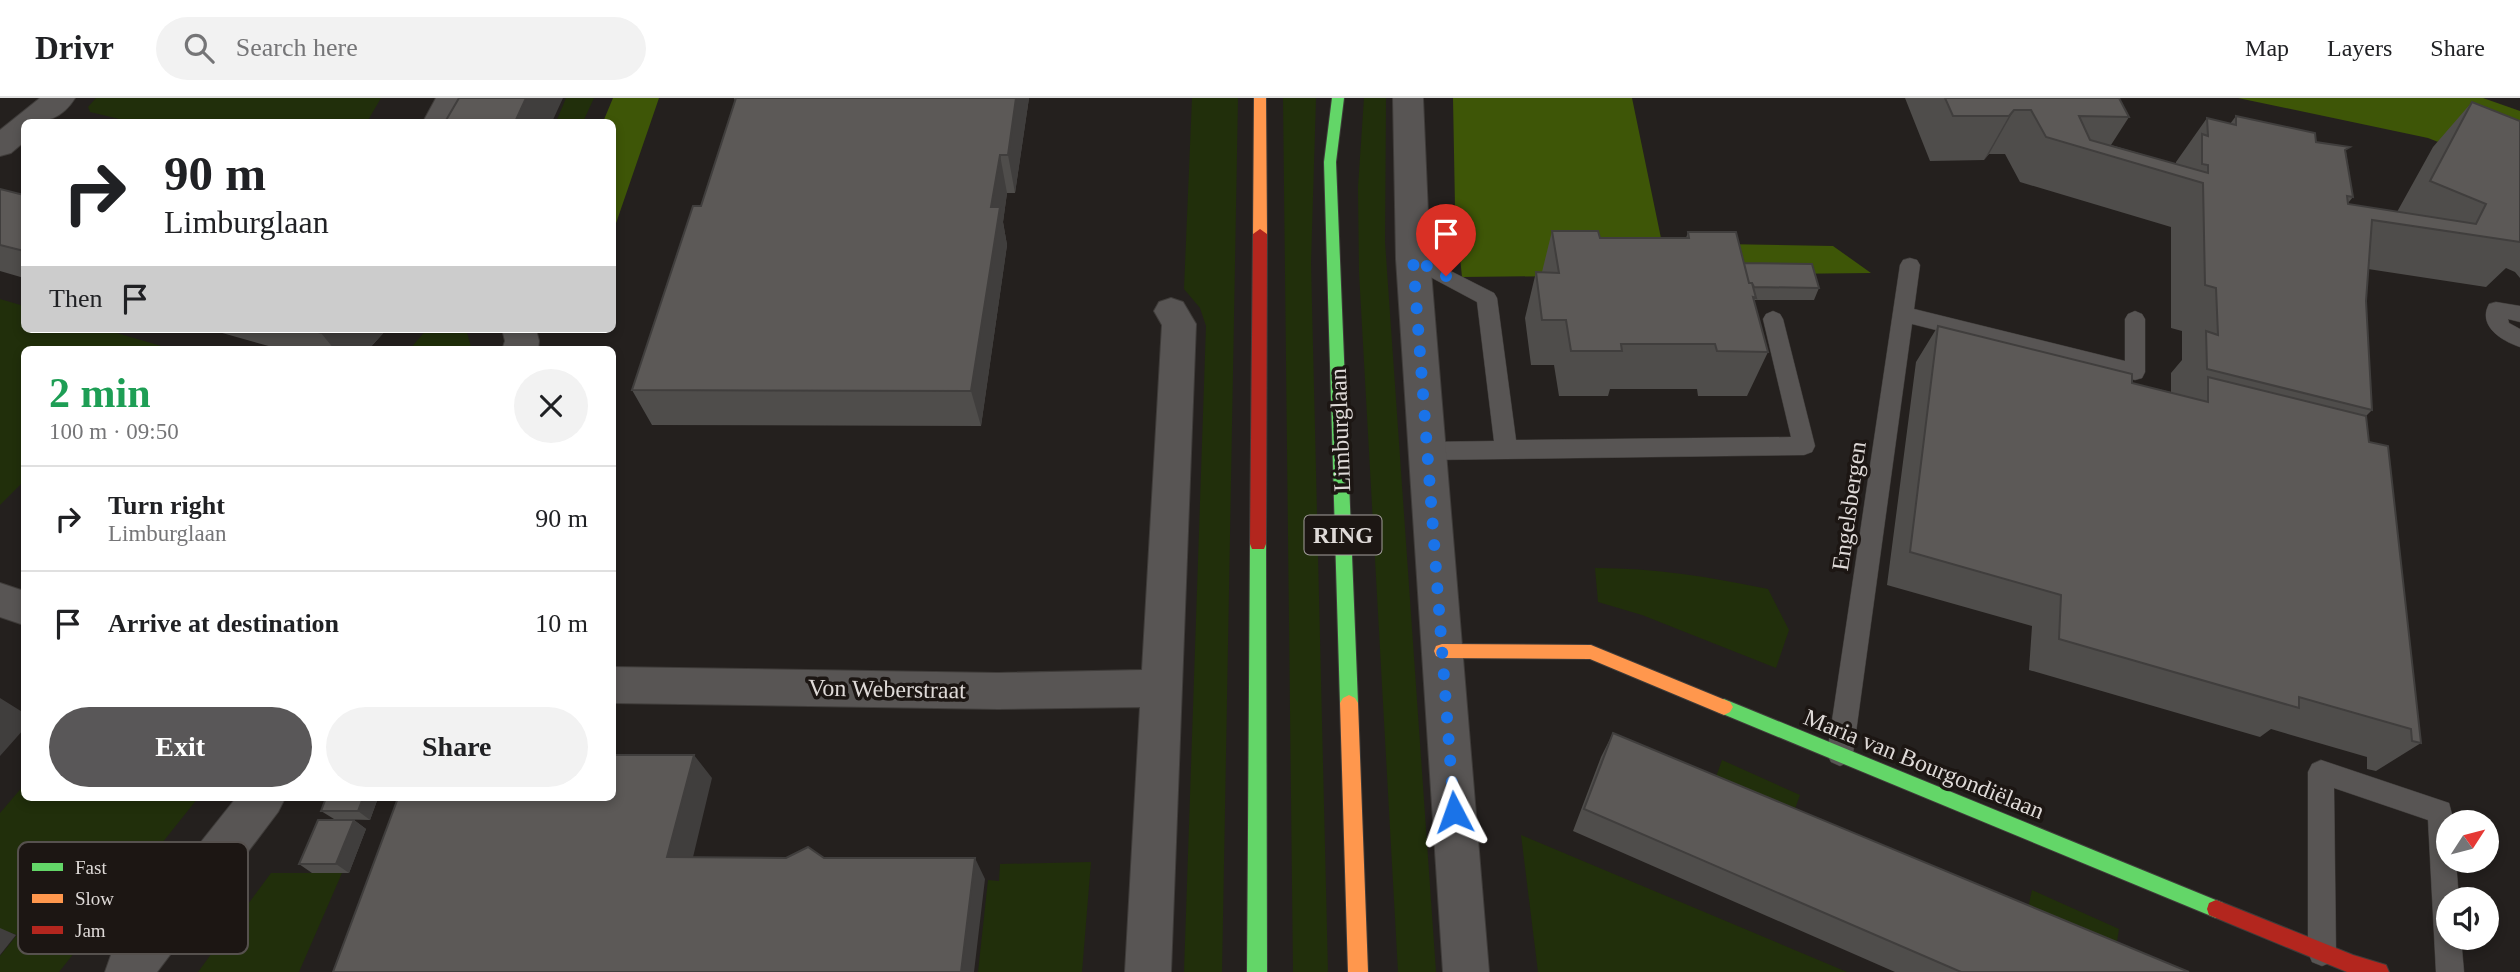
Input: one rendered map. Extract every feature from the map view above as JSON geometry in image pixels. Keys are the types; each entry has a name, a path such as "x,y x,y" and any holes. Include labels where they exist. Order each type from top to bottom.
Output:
{"main road":[{"path":"1257,972 1260,98"},
{"name":"Limburglaan","path":"1338,98 1330,162 1358,972"},
{"name":"Maria van Bourgondiëlaan","path":"1442,651 1591,652 2353,965"}],"street":[{"path":"33,119 60,98"},
{"path":"440,119 451,98"},
{"path":"1408,98 1413,259 1466,972"},
{"path":"21,129 0,148 21,155"},
{"path":"1148,972 1179,324 1171,312"},
{"path":"0,600 21,607"},
{"name":"Von Weberstraat","path":"616,685 999,691 1162,688"},
{"path":"229,842 261,801"},
{"path":"128,972 142,954"}],"lane":[{"path":"1413,259 1487,298 1506,449"},
{"name":"Engelsbergen","path":"1840,754 1910,264"},
{"path":"2520,314 2496,309 2499,327 2520,340"},
{"path":"1903,314 2135,372 2136,319"},
{"path":"1427,451 1804,446 1773,319"},
{"path":"2353,965 2320,772 2440,812 2450,972"}],"green space":[{"path":"96,98 381,98 369,119 119,119 90,112 88,107"},
{"path":"566,98 594,98 584,119 557,119"},
{"path":"613,98 659,98 616,223 616,119 604,119"},
{"path":"1192,98 1238,98 1222,972 1184,972 1206,326 1200,308 1184,289"},
{"path":"1283,98 1316,98 1311,263 1328,972 1293,972"},
{"path":"1364,98 1386,98 1385,242 1436,972 1398,972 1359,272 1358,187"},
{"path":"1453,98 1632,98 1662,243 1833,246 1871,273 1462,277 1455,207"},
{"path":"2238,98 2483,98 2520,111 2520,174 2428,138"},
{"path":"0,299 21,305 21,333 117,333 161,346 21,346 21,484 0,505"},
{"path":"424,333 467,333 471,346 412,346"},
{"path":"1595,568 1682,574 1768,589 1789,630 1776,668 1642,615 1598,602"},
{"path":"1722,760 1800,795 1790,823 1712,788"},
{"path":"21,788 21,801 196,801 163,842 18,842 18,954 73,954 59,972 0,972 0,956 17,935 0,929 0,813"},
{"path":"1521,835 1847,972 1538,972"},
{"path":"1091,862 1082,972 978,972 988,880 999,881 1000,864"},
{"path":"271,873 342,873 299,972 198,972 211,954 248,954 248,904"},
{"path":"2032,890 2119,929 2114,960 2025,921"}],"building":[{"path":"459,98 526,98 516,119 447,119"},
{"path":"736,98 1016,98 1008,155 1000,155 991,207 1000,207 971,391 632,390 693,206 701,206"},
{"path":"1945,98 2119,98 2129,117 2079,116 2090,140 2208,173 2208,165 2202,164 2202,134 2208,136 2207,118 2236,125 2236,116 2315,133 2316,142 2350,147 2345,150 2353,197 2347,196 2348,204 2476,224 2486,204 2430,181 2472,102 2520,121 2520,242 2372,220 2366,301 2372,410 2207,369 2206,331 2218,335 2216,288 2205,285 2203,183 2046,137 2031,110 2014,110 2009,116 1953,116"},
{"path":"0,189 21,194 21,250 0,245"},
{"path":"1552,231 1598,231 1600,238 1689,238 1688,232 1736,232 1749,283 1752,283 1756,298 1753,297 1768,352 1717,351 1715,344 1621,344 1622,351 1571,351 1566,320 1542,320 1536,272 1559,273"},
{"path":"1744,263 1812,264 1819,288 1754,287 1749,283"},
{"path":"1938,326 2132,374 2132,383 2208,402 2208,377 2366,416 2369,442 2388,446 2421,743 2412,741 2411,729 2299,697 2299,708 2059,639 2061,595 1910,552"},
{"path":"1613,733 2189,972 1961,972 1584,809"},
{"path":"616,755 694,755 667,857 786,858 808,847 824,858 975,858 961,972 333,972 397,801 616,801"},
{"path":"325,801 362,801 358,811 321,811"},
{"path":"318,820 354,820 336,864 299,864"}],"traffic: fast":[{"path":"1338,98 1330,162 1349,703"},
{"path":"1257,972 1258,544"},
{"path":"1724,707 2216,909"}],"traffic: slow":[{"path":"1260,98 1260,234"},
{"path":"1442,651 1591,652 1724,707"},
{"path":"1349,703 1358,972"}],"traffic: jam":[{"path":"1258,544 1260,234"},
{"path":"2216,909 2353,965 2379,972"}],"route":[{"path":"1446,276 1413,259 1454,812"}]}
